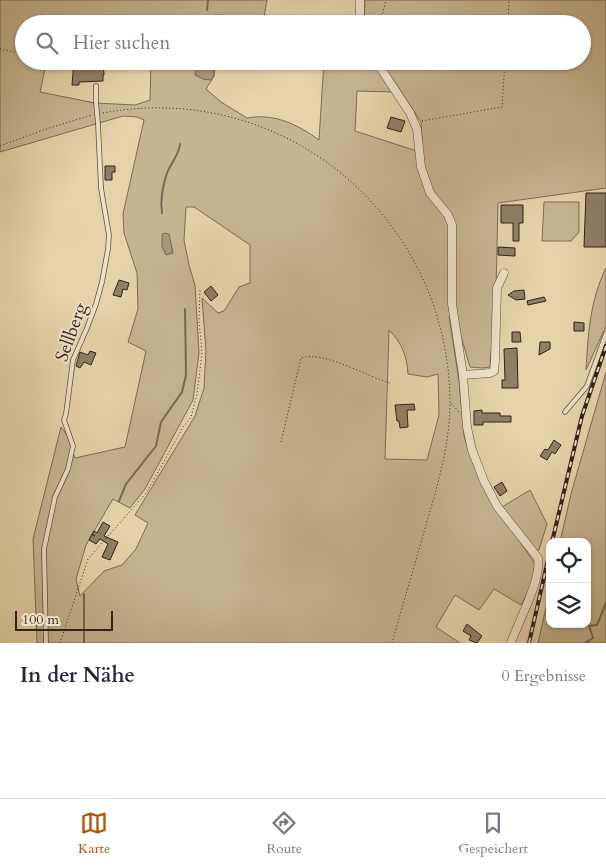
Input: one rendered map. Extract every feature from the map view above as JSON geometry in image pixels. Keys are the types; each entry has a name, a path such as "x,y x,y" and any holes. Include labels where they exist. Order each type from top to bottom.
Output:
{"street":[{"path":"360,0 360,15"},
{"path":"382,70 410,113 417,129 421,167 430,194 448,214 452,225 452,304 463,375 467,427 472,450 484,481 497,506 538,558 539,564 533,586 511,643"},
{"path":"463,375 494,371 496,360 497,288 504,273"}],"lane":[{"name":"Sellberg","path":"46,643 44,552 55,497 68,469 72,450 72,441 64,420 71,369 74,355 96,304 108,250 108,226 101,188 96,86"},
{"path":"565,412 587,386 606,334"}],"path":[{"path":"382,15 386,0"},
{"path":"508,15 509,0"},
{"path":"0,49 15,52"},
{"path":"414,123 502,107 504,70"},
{"path":"0,146 46,129 126,109 156,108 198,111 240,120 301,146 336,169 379,209 408,250 427,286 440,326 447,358 450,403 449,427 441,472 392,643"},
{"path":"60,643 88,559 147,492 183,427 191,417 197,394 202,353 199,321 200,288"},
{"path":"281,442 301,358 308,355 350,366 390,384"},
{"path":"450,403 458,412 466,412"}],"shaded area":[{"path":"0,0 267,0 264,15 15,15 15,70 45,70 40,92 95,103 135,105 150,100 151,70 214,70 214,76 206,89 221,102 247,118 267,117 285,121 319,140 323,70 379,70 392,92 357,91 355,131 423,153 421,122 387,70 591,70 591,15 364,15 365,0 606,0 606,188 498,203 496,290 490,367 470,367 456,319 449,316 459,381 464,436 474,467 495,505 535,564 532,585 521,605 494,589 479,610 455,595 436,627 460,643 37,643 33,539 61,427 67,435 75,458 125,447 146,351 128,342 138,309 137,273 124,233 123,214 144,120 137,117 123,116 0,152","holes":["186,207 194,207 250,245 250,283 239,287 224,311 218,313 202,298 206,351 204,388 195,416 135,515 148,523 136,549 122,565 104,571 80,596 76,579 86,545 113,499 130,508 145,489 193,400 199,353 195,285 184,240","389,330 403,350 408,374 427,377 438,374 439,415 427,460 385,459"]},
{"path":"196,70 214,70 214,76 211,80 195,75"},
{"path":"544,202 579,202 579,232 571,241 542,241"},
{"path":"162,234 169,234 173,253 166,255 162,247"},
{"path":"606,268 606,326 586,370 593,305"},
{"path":"606,372 606,643 538,643 546,608 546,628 591,628 591,538 561,538 571,494"},
{"path":"530,490 547,524 539,550 532,549 502,507"}],"building":[{"path":"73,70 104,70 103,81 79,82 79,85 72,85"},
{"path":"391,117 405,121 401,132 387,128"},
{"path":"105,166 115,166 115,172 112,172 112,180 105,180"},
{"path":"586,193 606,193 606,247 584,247"},
{"path":"501,205 523,205 523,223 519,223 519,241 513,241 513,223 501,223"},
{"path":"498,247 515,248 515,256 498,255"},
{"path":"119,280 129,283 127,290 123,289 121,297 113,295"},
{"path":"211,286 218,295 211,301 204,292"},
{"path":"524,290 525,299 516,300 508,295 514,291"},
{"path":"544,297 546,301 528,305 527,301"},
{"path":"574,322 584,323 584,331 574,331"},
{"path":"512,332 520,332 521,342 512,342"},
{"path":"540,342 550,342 550,349 539,355"},
{"path":"517,348 518,388 502,388 502,380 505,380 504,349"},
{"path":"90,351 96,353 91,365 84,362 80,368 76,366 80,352 88,355"},
{"path":"414,404 415,410 407,410 408,427 400,428 395,405"},
{"path":"482,410 482,413 500,413 500,416 511,416 511,422 483,422 483,425 474,425 474,411"},
{"path":"554,440 561,445 555,454 552,452 547,460 540,456 545,449 548,450"},
{"path":"502,482 507,491 500,496 494,487"},
{"path":"103,522 110,526 104,536 118,542 110,560 102,557 108,544 100,539 96,544 89,540 94,531 97,533"},
{"path":"467,624 482,636 477,643 469,640 471,636 463,631"}],"waterway":[{"path":"207,10 208,0"},
{"path":"162,213 164,182 180,144"},
{"path":"119,501 126,484 156,446 161,422 182,392 186,375 185,309"},
{"path":"84,594 84,643"},
{"path":"585,643 593,638 589,626 597,625 606,603"}],"railway":[{"path":"553,538 582,416 606,346"},
{"path":"529,643 546,569"}]}
